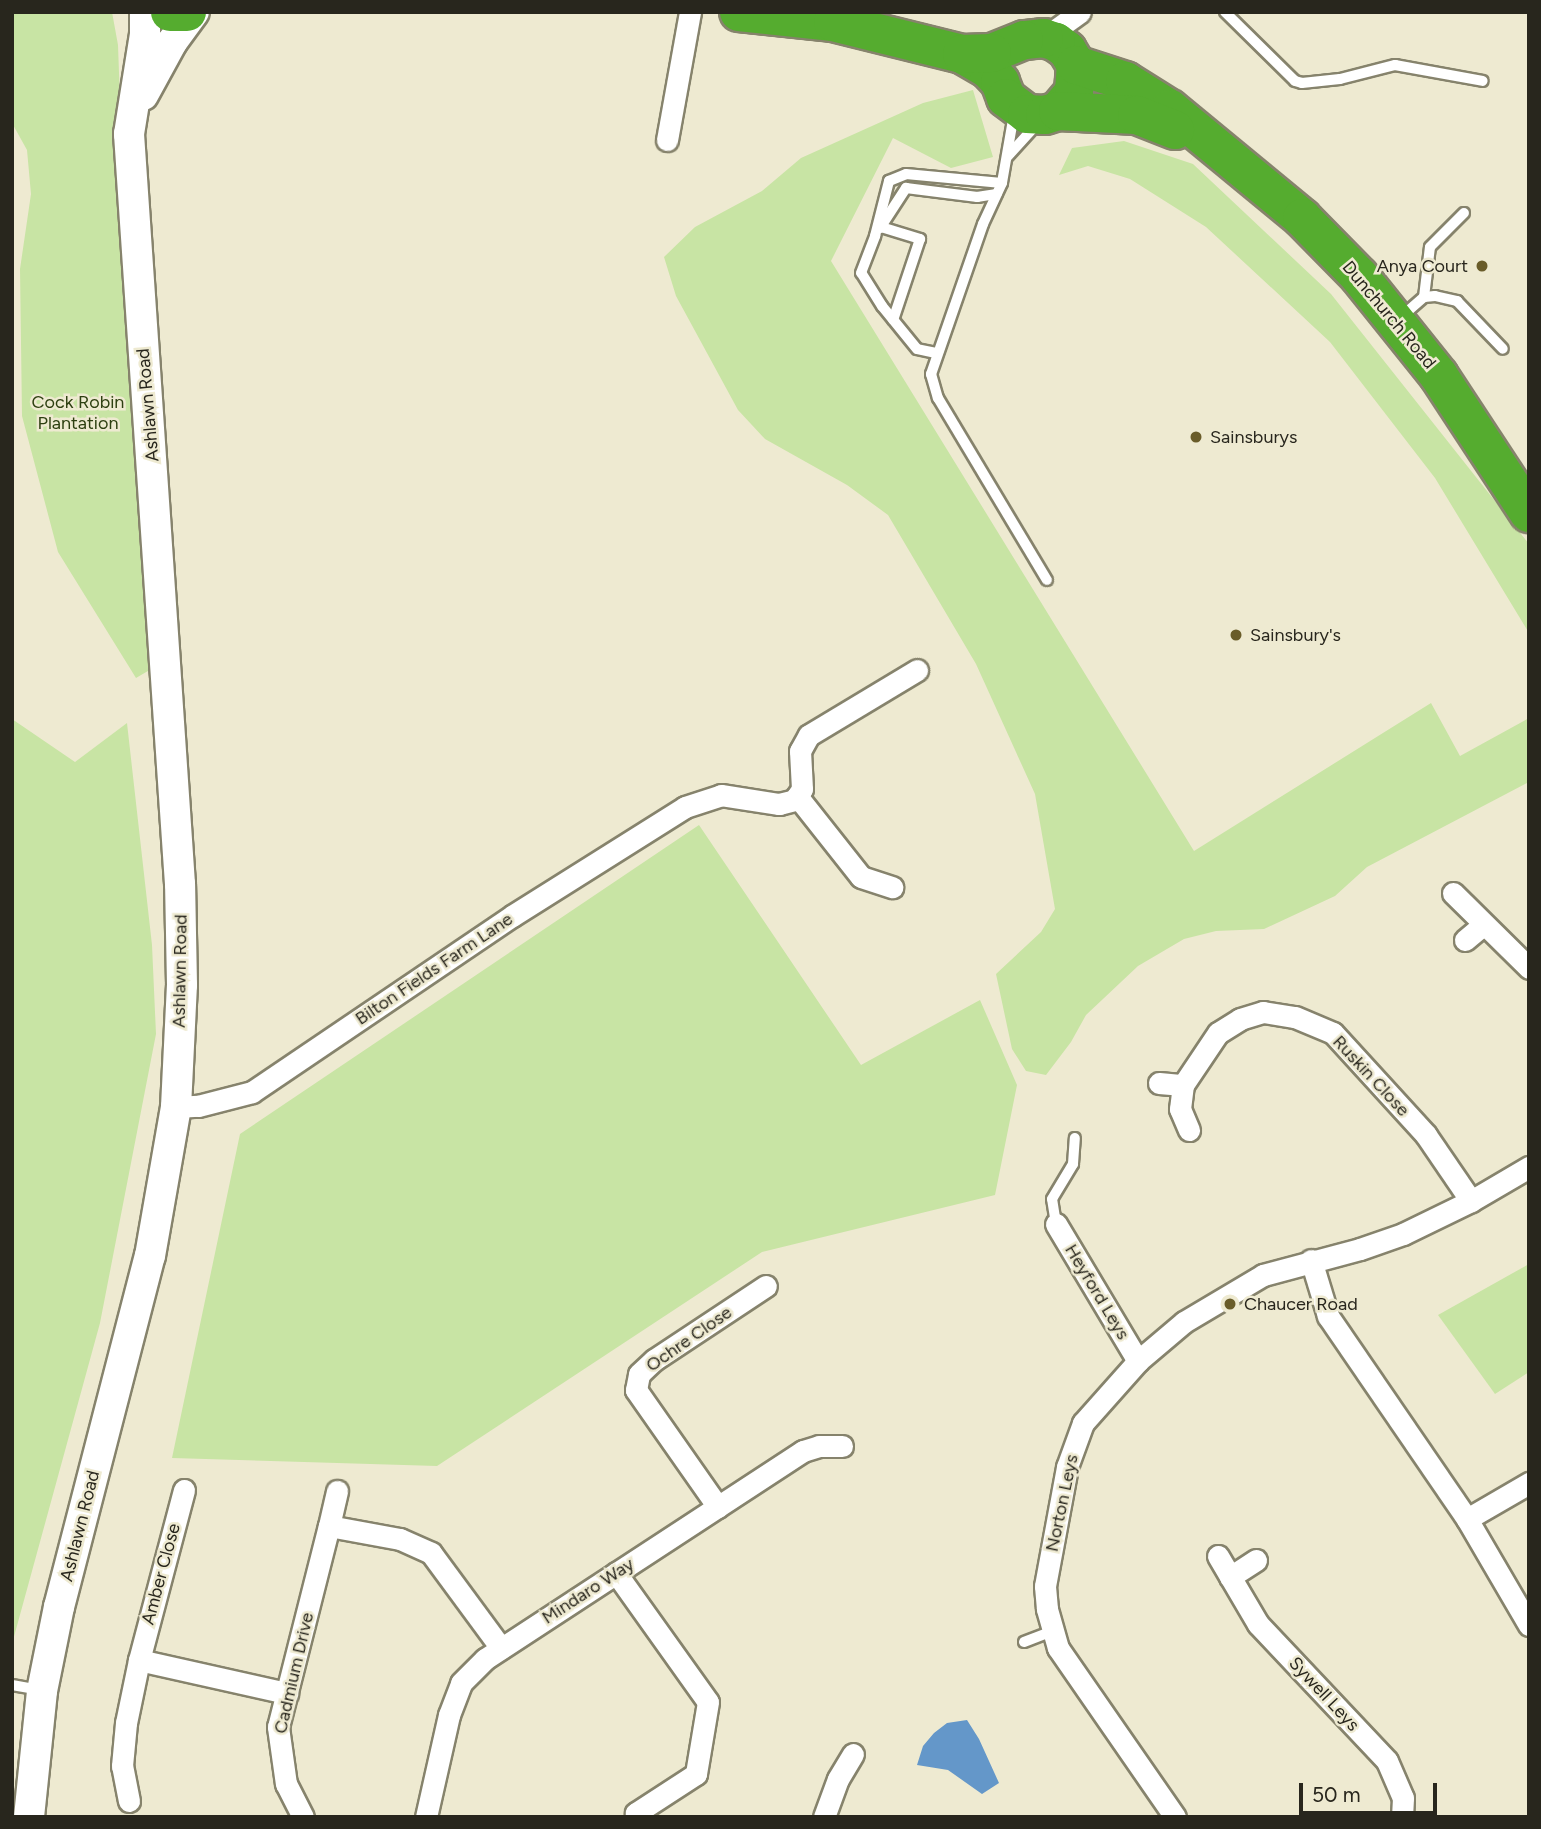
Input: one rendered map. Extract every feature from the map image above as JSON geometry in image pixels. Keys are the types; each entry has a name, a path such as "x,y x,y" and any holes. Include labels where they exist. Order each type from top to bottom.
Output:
{"highway":[{"path":"170,12 187,12"},
{"name":"Dunchurch Road","path":"739,12 833,22 962,54 992,53 1059,38 1170,109 1302,218 1359,276 1410,309 1439,376 1529,513"},
{"path":"1059,38 1074,92 1029,104 1000,69 1059,38"},
{"name":"Dunchurch Road","path":"962,54 988,69 1029,104 1137,115 1214,147"}],"main road":[{"name":"Ashlawn Road","path":"29,1817 42,1690 59,1608 150,1256 176,1107 182,985 180,884 130,170 129,134 135,111 145,34 145,12"},
{"name":"Ashlawn Road","path":"135,111 172,42 194,12"}],"street":[{"path":"667,141 690,12"},
{"path":"892,887 861,877 797,796 802,789 800,751 809,735 917,670"},
{"name":"Bilton Fields Farm Lane","path":"176,1107 198,1106 252,1092 512,916 685,807 721,795 779,804 797,796"},
{"path":"1453,893 1529,968"},
{"path":"1465,940 1483,925"},
{"name":"Ruskin Close","path":"1183,1085 1218,1033 1240,1019 1263,1012 1295,1017 1317,1025 1333,1033 1426,1135 1471,1201"},
{"path":"1159,1083 1183,1085 1180,1109 1189,1130"},
{"name":"Norton Leys","path":"1175,1817 1058,1648 1053,1631 1045,1586 1067,1467 1083,1423 1138,1361 1184,1322 1263,1275 1360,1249 1403,1234 1471,1201 1529,1167"},
{"name":"Heyford Leys","path":"1056,1224 1138,1361"},
{"path":"1311,1260 1328,1316 1467,1519 1529,1625"},
{"name":"Ochre Close","path":"718,1507 636,1390 639,1374 654,1360 766,1286"},
{"name":"Mindaro Way","path":"426,1817 449,1714 461,1683 485,1659 803,1451 819,1446 842,1446"},
{"path":"1467,1519 1529,1483"},
{"name":"Amber Close","path":"129,1801 122,1766 126,1723 139,1660 184,1490"},
{"name":"Cadmium Drive","path":"303,1817 286,1784 279,1754 278,1727 337,1491"},
{"path":"329,1526 400,1539 430,1553 501,1648"},
{"name":"Sywell Leys","path":"1217,1556 1258,1623 1387,1761 1403,1798 1402,1817"},
{"path":"1230,1577 1256,1559"},
{"path":"616,1573 708,1702 696,1774 636,1812 638,1817"},
{"path":"139,1660 287,1693"},
{"path":"824,1817 838,1779 853,1754"}],"lane":[{"path":"1225,12 1295,81 1302,83 1340,79 1395,65 1483,81"},
{"path":"1029,104 1008,156 1002,183 936,353 931,374 938,398 1046,580"},
{"path":"1008,156 1029,104"},
{"path":"936,353 917,349 893,320 861,273 878,231 889,181 906,174 1002,183"},
{"path":"878,231 906,188 977,197 997,194"},
{"path":"1410,309 1430,247 1464,213"},
{"path":"878,231 920,239 893,320"},
{"path":"1410,309 1435,296 1457,301 1503,349"},
{"path":"1056,1224 1052,1199 1073,1164 1075,1138"},
{"path":"1024,1642 1053,1631"},
{"path":"12,1685 42,1690"}],"green space":[{"name":"Cock Robin Plantation","path":"12,12 112,12 118,45 130,378 148,542 153,668 136,678 58,552 22,416 20,269 31,194 27,150 12,123"},
{"path":"973,90 993,157 951,168 893,138 831,261 1194,851 1431,703 1460,756 1529,718 1529,782 1367,867 1335,896 1264,929 1216,931 1184,939 1138,966 1086,1015 1071,1042 1046,1075 1026,1071 1012,1049 996,974 1041,932 1055,909 1035,794 976,664 888,515 847,485 765,439 738,410 676,296 664,257 695,227 762,191 801,158 923,103"},
{"path":"1124,141 1193,164 1331,294 1529,544 1529,633 1435,478 1330,342 1206,227 1130,179 1088,166 1059,175 1072,148"},
{"path":"12,719 75,762 127,723 152,945 156,1034 100,1323 12,1644"},
{"path":"699,825 861,1065 980,1000 1017,1085 995,1195 762,1252 437,1466 172,1458 240,1134"},
{"path":"1529,1264 1529,1372 1495,1394 1438,1315"}],"water":[{"path":"967,1720 999,1783 982,1794 948,1770 917,1765 923,1746 934,1733 947,1723"}],"place":[{"name":"Anya Court","path":"1482,266"},
{"name":"Sainsburys","path":"1196,437"},
{"name":"Sainsbury's","path":"1236,635"},
{"name":"Chaucer Road","path":"1230,1304"}]}
